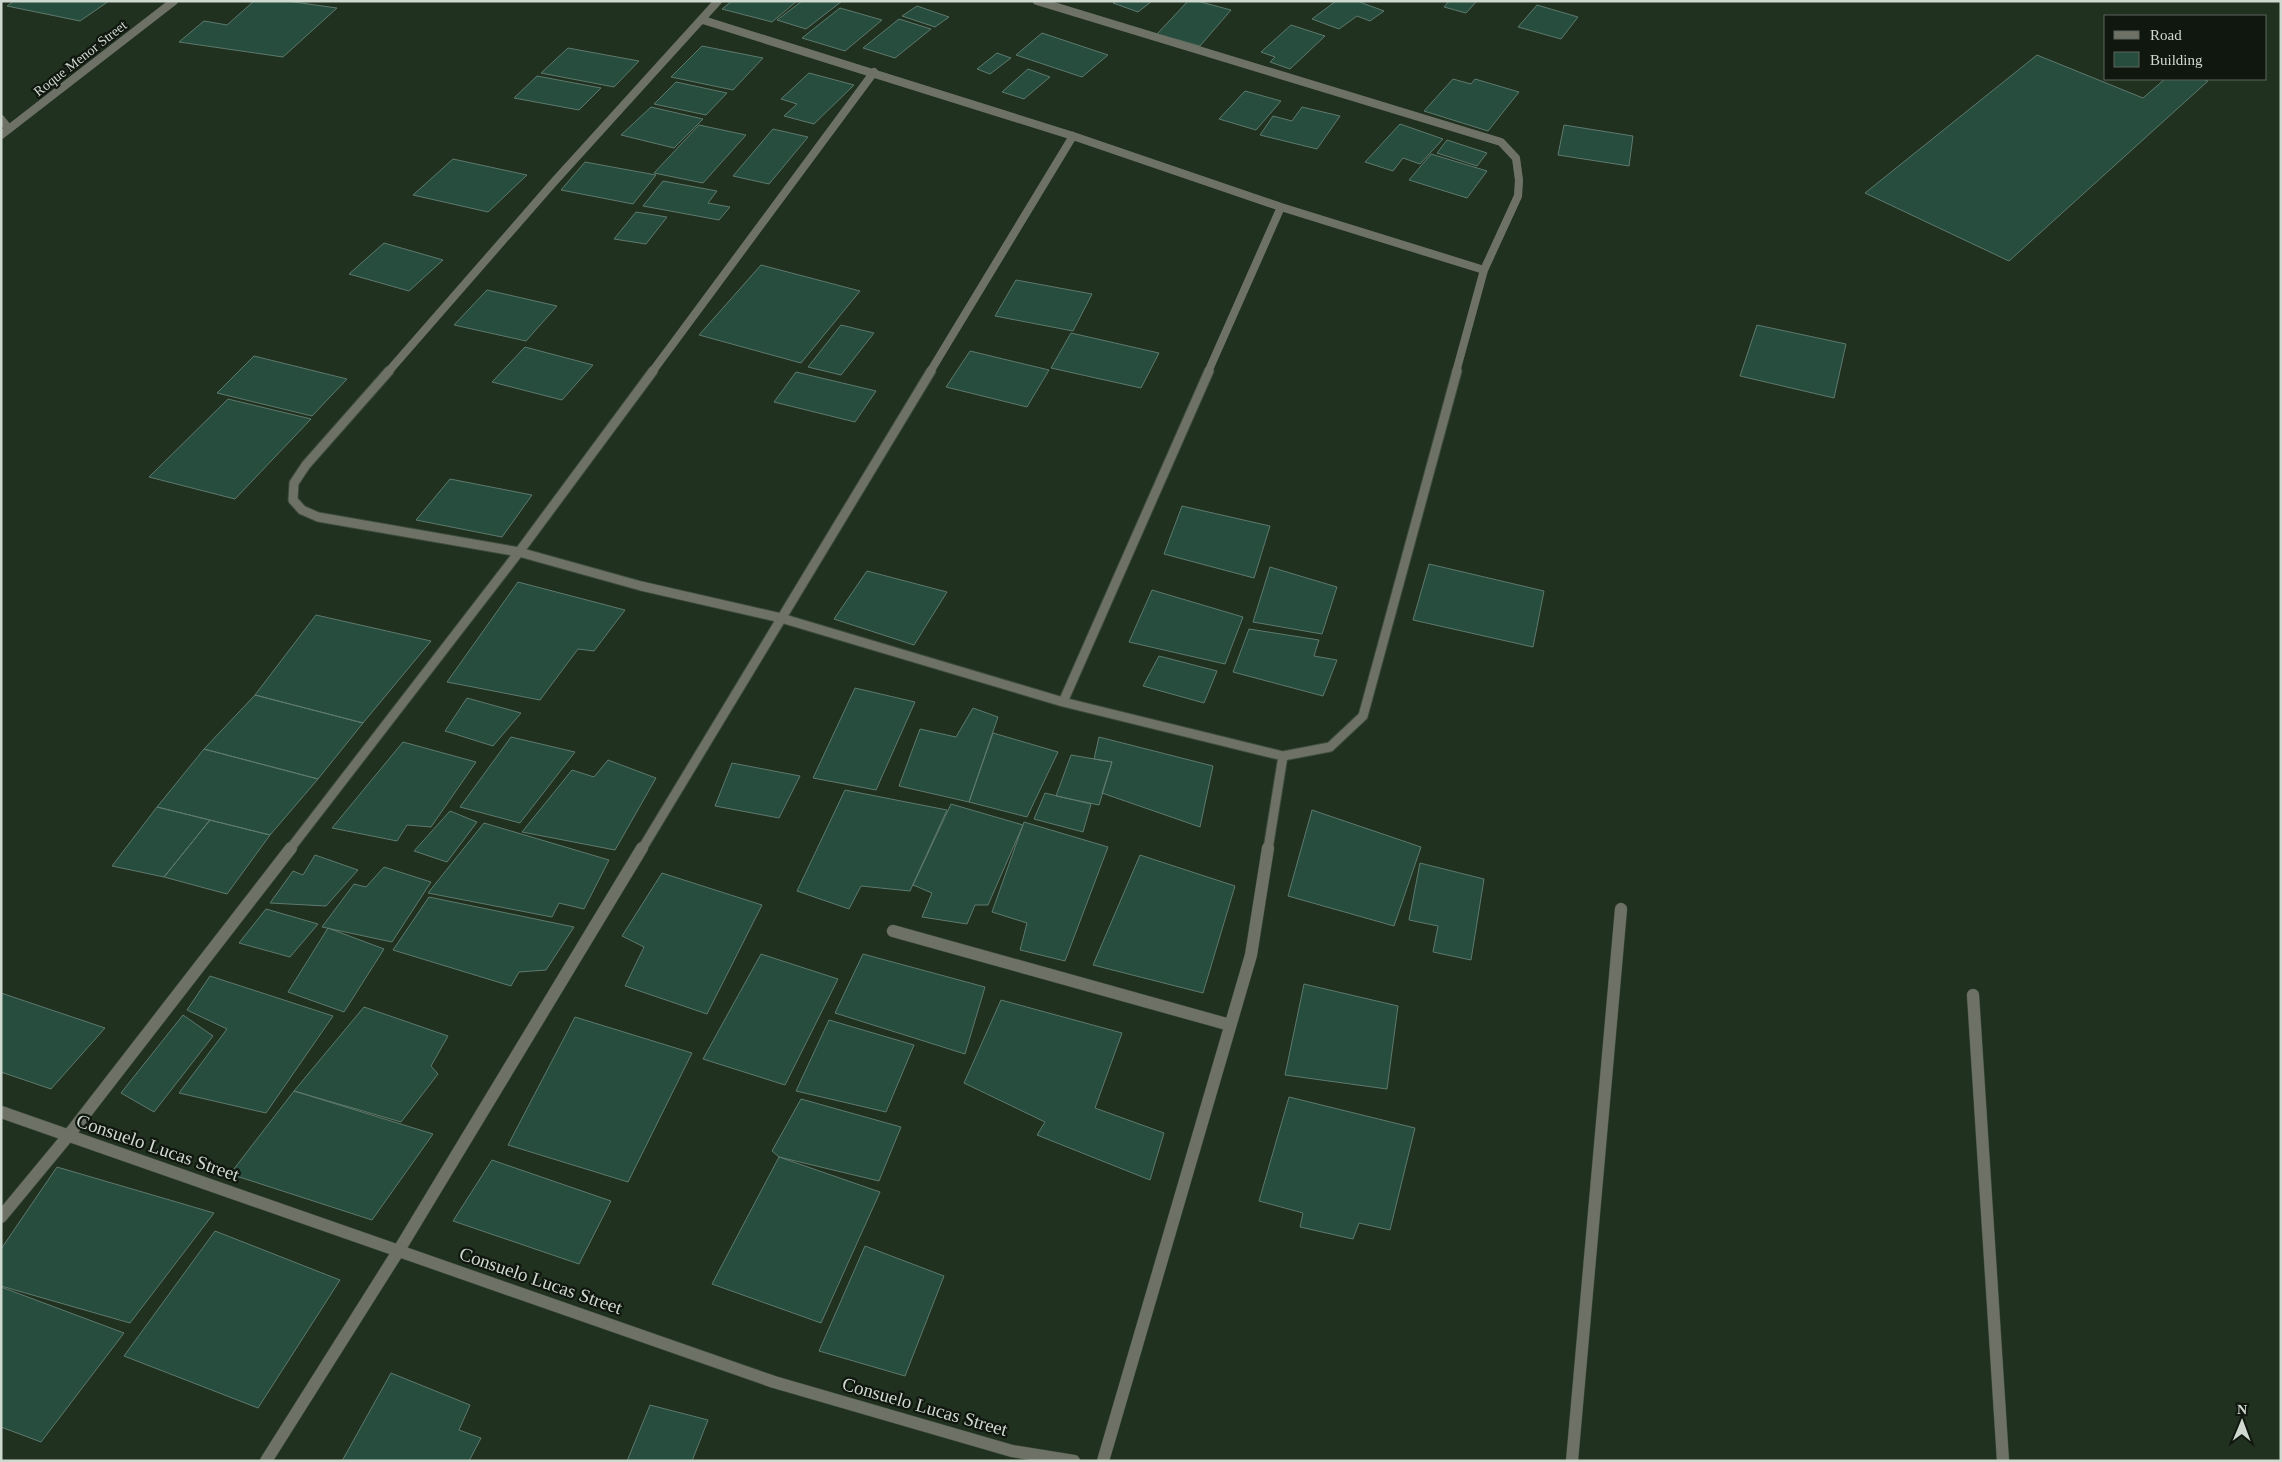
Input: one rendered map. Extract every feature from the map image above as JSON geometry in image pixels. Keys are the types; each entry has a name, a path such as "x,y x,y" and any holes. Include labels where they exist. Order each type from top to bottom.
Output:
{"street":[{"name":"Roque Menor Street","path":"1,135 174,1"},
{"path":"718,1 703,20 553,183 306,465 294,482 294,500 302,510 318,517 519,552 641,586 781,618 1063,702 1283,756 1330,747 1363,716 1484,270 1518,196 1520,180 1516,158 1500,142 1036,1"},
{"path":"703,20 874,72 1073,136 1281,207 1484,270"},
{"path":"1,1217 68,1136 519,552 874,72"},
{"path":"1,119 9,129"},
{"path":"266,1461 399,1250 1073,136"},
{"path":"1063,702 1281,207"},
{"path":"1104,1461 1251,955 1283,756"},
{"path":"1572,1461 1621,909"},
{"path":"893,931 1230,1025"},
{"path":"1973,995 2003,1461"},
{"name":"Consuelo Lucas Street","path":"1,1112 774,1382 1011,1456 1074,1461"}],"building":[{"path":"14,1 109,1 80,21 7,6"},
{"path":"254,1 287,1 337,8 283,57 179,42 204,21 227,25"},
{"path":"732,1 797,1 772,22 722,9"},
{"path":"802,1 842,1 806,29 777,20"},
{"path":"1116,1 1152,1 1138,12 1113,3"},
{"path":"1188,1 1197,1 1231,10 1200,46 1157,34"},
{"path":"1336,1 1357,1 1384,11 1370,21 1357,16 1339,29 1312,19"},
{"path":"1449,1 1477,1 1466,13 1444,7"},
{"path":"1537,5 1578,17 1561,39 1518,27"},
{"path":"917,6 949,17 935,27 902,16"},
{"path":"840,8 882,20 845,51 802,38"},
{"path":"899,19 931,29 895,58 863,48"},
{"path":"1291,25 1325,36 1290,69 1270,62 1275,57 1261,52"},
{"path":"1042,33 1108,55 1082,77 1016,55"},
{"path":"702,46 763,58 733,90 671,77"},
{"path":"568,48 639,61 614,87 541,73"},
{"path":"997,53 1011,58 990,74 977,69"},
{"path":"2037,55 2143,98 2164,80 2208,81 2009,261 1865,193"},
{"path":"1028,69 1050,77 1024,99 1002,92"},
{"path":"809,73 854,85 814,124 784,116 797,104 781,99"},
{"path":"537,76 601,88 579,110 514,98"},
{"path":"1453,79 1471,84 1475,79 1519,92 1488,131 1424,111"},
{"path":"676,82 727,93 706,115 654,104"},
{"path":"1245,91 1281,101 1256,130 1219,119"},
{"path":"651,107 703,119 674,148 621,135"},
{"path":"1302,107 1340,116 1317,149 1260,135 1273,116 1292,121"},
{"path":"1400,124 1443,139 1420,164 1403,158 1393,171 1365,162"},
{"path":"699,125 746,135 703,183 654,173"},
{"path":"1564,125 1633,136 1629,166 1558,155"},
{"path":"773,129 808,137 769,184 733,176"},
{"path":"1447,140 1487,153 1477,166 1437,153"},
{"path":"1431,154 1487,171 1467,198 1409,180"},
{"path":"453,159 527,175 488,212 413,195"},
{"path":"585,162 656,175 633,204 561,190"},
{"path":"663,181 717,191 708,203 730,207 719,220 643,206"},
{"path":"636,212 667,217 646,244 614,239"},
{"path":"384,243 443,260 409,291 349,274"},
{"path":"761,265 860,291 801,363 699,335"},
{"path":"1016,280 1092,294 1073,331 995,316"},
{"path":"487,290 557,306 526,341 454,325"},
{"path":"841,325 874,333 841,375 808,367"},
{"path":"1757,325 1846,344 1834,398 1740,376"},
{"path":"1071,333 1159,353 1141,388 1051,368"},
{"path":"525,347 593,365 562,400 492,382"},
{"path":"970,351 1049,370 1027,407 946,387"},
{"path":"254,356 347,379 312,416 217,393"},
{"path":"796,372 876,391 855,422 774,402"},
{"path":"228,399 311,419 235,499 149,477"},
{"path":"450,479 532,495 502,537 416,520"},
{"path":"1182,506 1270,526 1254,578 1164,554"},
{"path":"1429,564 1544,591 1533,647 1413,620"},
{"path":"1270,567 1337,587 1322,634 1253,622"},
{"path":"867,571 947,592 914,645 834,619"},
{"path":"518,582 625,610 594,651 578,649 540,700 447,682"},
{"path":"1152,590 1243,617 1225,664 1129,642"},
{"path":"316,615 431,641 363,723 255,695"},
{"path":"1249,629 1319,640 1314,656 1337,660 1323,696 1233,672"},
{"path":"1159,656 1217,671 1204,703 1143,686"},
{"path":"855,688 915,702 876,790 813,778"},
{"path":"255,695 363,723 318,779 204,749"},
{"path":"467,698 521,713 493,746 445,731"},
{"path":"973,708 998,717 969,802 899,786 920,729 956,737"},
{"path":"993,733 1058,752 1027,817 969,802"},
{"path":"511,737 575,752 520,823 460,807"},
{"path":"1099,737 1213,766 1200,827 1102,793 1112,762 1094,759"},
{"path":"403,742 476,762 431,827 407,825 397,841 332,828"},
{"path":"204,749 318,779 270,835 157,807"},
{"path":"1071,755 1112,762 1099,805 1056,796"},
{"path":"608,760 656,778 615,850 522,832 572,770 594,777"},
{"path":"732,763 800,776 779,818 715,806"},
{"path":"845,790 947,810 910,891 861,886 849,909 797,891"},
{"path":"1045,793 1091,804 1083,832 1034,819"},
{"path":"951,804 1023,825 988,905 975,905 967,924 922,917 932,893 913,885"},
{"path":"157,807 210,820 164,877 112,866"},
{"path":"1312,810 1421,847 1394,926 1288,896"},
{"path":"450,811 477,822 447,862 414,851"},
{"path":"210,820 270,835 227,894 164,877"},
{"path":"1024,822 1108,847 1065,961 1020,950 1027,923 992,912"},
{"path":"484,823 609,860 584,909 559,903 552,917 428,893"},
{"path":"315,855 358,870 326,906 270,903 293,871 303,875"},
{"path":"1140,855 1235,886 1203,993 1093,965"},
{"path":"1420,863 1484,879 1471,960 1433,952 1438,926 1409,920"},
{"path":"384,867 431,882 392,942 322,927 354,884 366,887"},
{"path":"662,873 762,905 707,1014 625,986 644,947 622,936"},
{"path":"429,897 574,927 546,970 519,972 511,986 393,950"},
{"path":"266,909 318,924 290,957 239,943"},
{"path":"328,928 384,949 344,1012 288,992"},
{"path":"761,954 838,979 785,1085 703,1059"},
{"path":"863,954 985,987 965,1054 835,1013"},
{"path":"210,976 333,1016 266,1113 179,1093 227,1029 187,1010"},
{"path":"1304,984 1398,1006 1387,1089 1285,1075"},
{"path":"1,993 105,1028 51,1089 1,1072"},
{"path":"1001,1000 1122,1033 1095,1108 1164,1133 1150,1180 1037,1135 1045,1122 964,1083"},
{"path":"364,1007 448,1036 431,1066 438,1074 401,1122 294,1091"},
{"path":"183,1015 213,1036 154,1112 121,1093"},
{"path":"575,1017 692,1053 628,1182 508,1145"},
{"path":"829,1020 914,1045 886,1112 796,1091"},
{"path":"294,1091 433,1134 372,1220 230,1174"},
{"path":"1289,1097 1415,1128 1390,1230 1359,1223 1353,1239 1300,1227 1303,1213 1259,1201"},
{"path":"801,1099 901,1127 879,1181 779,1157 772,1151"},
{"path":"779,1157 880,1192 821,1323 712,1284"},
{"path":"492,1160 611,1201 579,1264 453,1221"},
{"path":"57,1167 214,1213 130,1323 1,1286 1,1249"},
{"path":"215,1231 340,1280 258,1408 124,1356"},
{"path":"865,1246 944,1276 905,1376 819,1351"},
{"path":"1,1287 124,1333 41,1442 1,1427"},
{"path":"391,1373 470,1405 459,1430 481,1438 469,1461 342,1461"},
{"path":"650,1405 708,1420 692,1461 627,1461"}]}
